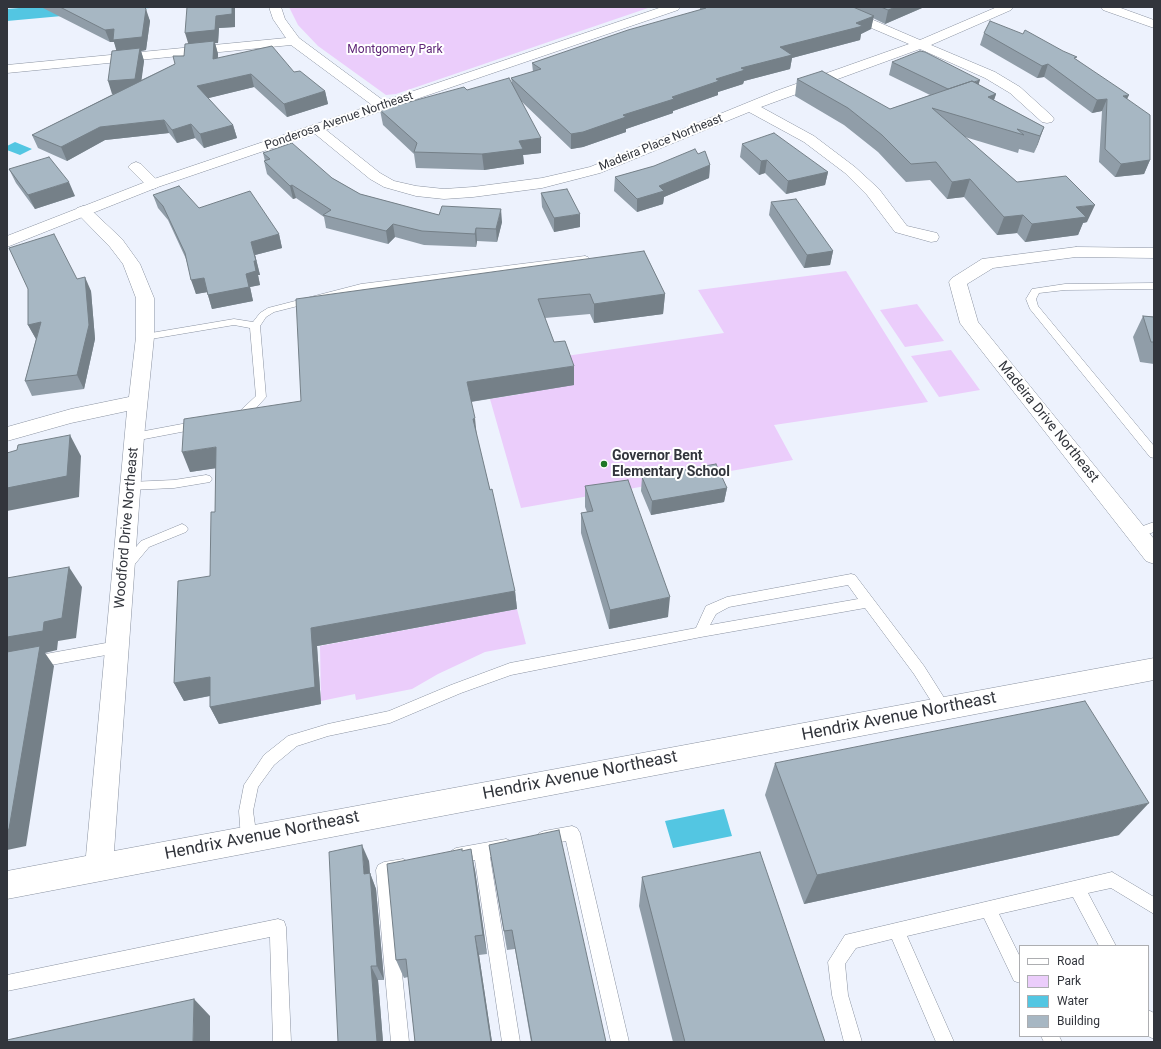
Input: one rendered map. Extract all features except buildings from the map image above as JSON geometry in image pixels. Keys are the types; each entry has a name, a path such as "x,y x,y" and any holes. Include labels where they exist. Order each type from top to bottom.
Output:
{"street":[{"path":"275,7 279,19 294,41 382,106"},
{"name":"Ponderosa Avenue Northeast","path":"7,242 153,184 674,7"},
{"path":"833,7 990,76 1016,90 1047,119"},
{"name":"Madeira Place Northeast","path":"316,129 375,176 389,184 416,191 451,193 473,192 542,183 595,170 781,94 858,68 1007,7"},
{"path":"1107,7 1154,24"},
{"path":"7,69 294,41"},
{"path":"751,107 809,140 850,170 873,192 900,229 931,237"},
{"path":"136,167 153,184"},
{"name":"Woodford Drive Northeast","path":"83,211 116,243 131,264 145,298 145,337 134,436 99,867"},
{"name":"Madeira Drive Northeast","path":"1154,253 1076,252 988,263 958,282 969,323 1145,530 1154,555"},
{"path":"7,434 71,416 138,402"},
{"name":"Hendrix Avenue Northeast","path":"7,885 1154,668"}],"lane":[{"path":"229,418 244,414 261,397 255,326 263,315 271,310 361,287 585,258"},
{"path":"1154,286 1065,287 1035,291 1031,299 1033,307 1154,454"},
{"path":"145,337 234,322 255,326"},
{"path":"134,436 208,423"},
{"path":"130,486 174,484 206,479"},
{"path":"124,570 145,544 182,529"},
{"path":"701,632 704,622 711,610 727,602 851,580 919,670 943,708"},
{"path":"249,839 246,811 251,785 269,760 293,741 328,730 390,717 456,689 510,669 701,632 868,602"},
{"path":"7,667 117,647"},
{"path":"444,858 572,833 620,1042"},
{"path":"481,850 511,1042"},
{"path":"400,1042 384,870 414,864"},
{"path":"853,1042 840,995 836,962 851,941 1112,880 1154,906"},
{"path":"1077,888 1107,945"},
{"path":"988,910 1019,973"},
{"path":"7,983 278,927 282,1042"},
{"path":"897,931 945,1042"},
{"path":"1149,1021 1154,1030"}],"green space":[{"name":"Montgomery Park","path":"289,7 651,7 396,94 386,95 318,46 298,25"},
{"path":"846,271 928,402 774,425 793,460 521,508 490,399 521,394 511,364 724,333 698,290"},
{"path":"917,304 944,341 905,347 880,310"},
{"path":"951,350 980,390 939,397 911,356"},
{"path":"517,609 526,644 485,652 438,674 412,689 356,700 355,694 321,701 320,646"}],"water":[{"path":"31,7 161,7 7,21 7,9"},
{"path":"15,142 32,149 20,155 7,150 7,146"},
{"path":"724,809 732,836 673,848 665,821"}],"place":[{"name":"Governor Bent Elementary School","path":"604,464"}]}
